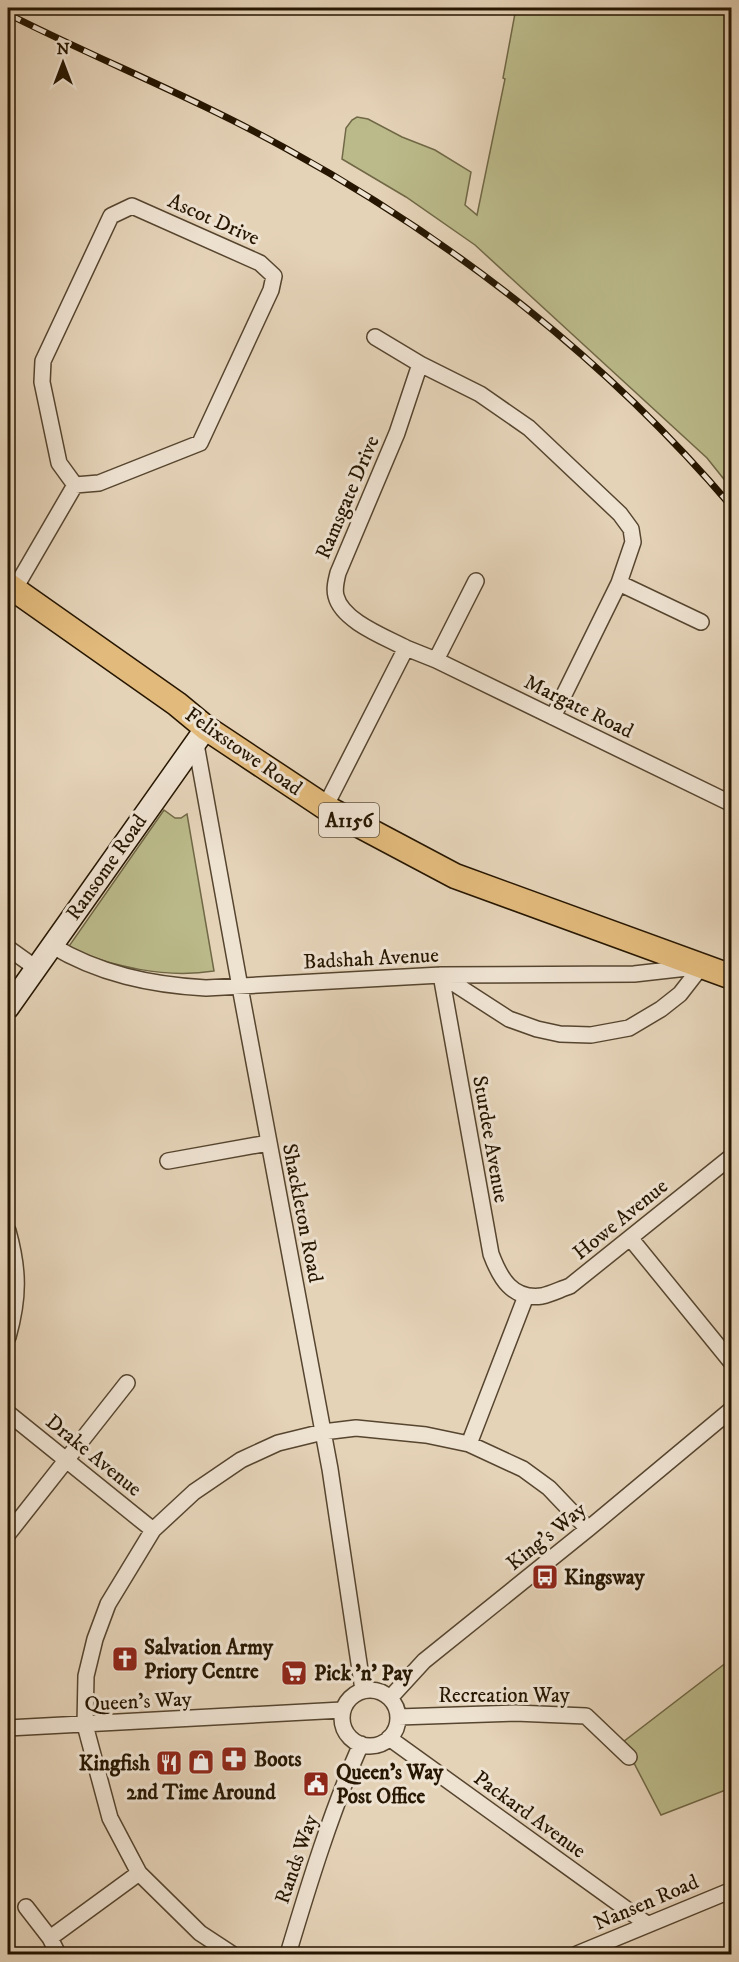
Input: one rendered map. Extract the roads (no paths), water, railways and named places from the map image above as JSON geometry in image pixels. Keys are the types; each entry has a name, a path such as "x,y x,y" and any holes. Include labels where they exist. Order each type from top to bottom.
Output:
{"main road":[{"name":"Felixstowe Road","path":"11,588 177,704 201,736 325,807 455,876 732,977"}],"street":[{"name":"Ascot Drive","path":"132,206 260,263 274,276 272,290 200,443 99,483 75,485 59,463 42,382 43,361 111,216 132,206"},
{"path":"375,337 420,364 480,394 529,428 620,514 631,529 633,542 619,583 553,717"},
{"name":"Ramsgate Drive","path":"406,648 348,616 340,607 335,585 397,433 420,364"},
{"path":"11,588 75,485"},
{"path":"436,660 476,581"},
{"path":"619,583 701,622"},
{"path":"325,807 406,648"},
{"name":"Margate Road","path":"406,648 436,660 732,804"},
{"name":"Ransome Road","path":"8,1008 201,736"},
{"name":"Shackleton Road","path":"201,736 240,987 323,1432 357,1638 363,1690"},
{"name":"Badshah Avenue","path":"51,945 71,957 113,974 170,986 206,988 441,975 634,974 701,967"},
{"path":"8,948 36,968"},
{"path":"441,975 509,1019 560,1034 591,1035 630,1028 661,1010 680,994 701,967"},
{"name":"Sturdee Avenue","path":"441,975 491,1254 499,1276 510,1288 526,1296"},
{"path":"168,1161 268,1143"},
{"name":"Howe Avenue","path":"526,1296 543,1296 570,1286 732,1156"},
{"path":"8,1231 15,1258 17,1288 15,1312 8,1337"},
{"path":"631,1239 732,1364"},
{"path":"469,1444 526,1296"},
{"path":"8,1534 127,1383"},
{"name":"King's Way","path":"390,1698 424,1661 732,1409"},
{"name":"Drake Avenue","path":"8,1413 153,1530"},
{"path":"232,1954 200,1933 139,1873 110,1818 85,1725 86,1676 95,1639 108,1604 153,1530 194,1492 241,1460 278,1443 323,1432 356,1428 426,1435 469,1444 523,1469 549,1488 588,1529"},
{"path":"363,1690 380,1691 396,1706 397,1727 381,1744 371,1746 361,1744 348,1735 343,1726 342,1710 352,1696 363,1690"},
{"name":"Queen's Way","path":"8,1728 342,1710"},
{"name":"Recreation Way","path":"398,1717 515,1713 586,1716 629,1757"},
{"name":"Packard Avenue","path":"389,1738 647,1924"},
{"name":"Rands Way","path":"288,1954 312,1877 361,1744"},
{"path":"50,1938 139,1873"},
{"name":"Nansen Road","path":"577,1954 732,1890"},
{"path":"26,1907 50,1938 58,1954"}],"railway":[{"path":"8,14 251,130 347,184 408,222 525,307 580,354 684,453 732,507"}],"place":[{"name":"Kingsway","path":"545,1577"},
{"name":"Salvation Army Priory Centre","path":"125,1659"},
{"name":"Pick 'n' Pay","path":"294,1673"},
{"name":"Boots","path":"234,1759"},
{"name":"2nd Time Around","path":"201,1762"},
{"name":"Kingfish","path":"169,1763"},
{"name":"Queen's Way Post Office","path":"316,1784"}]}
